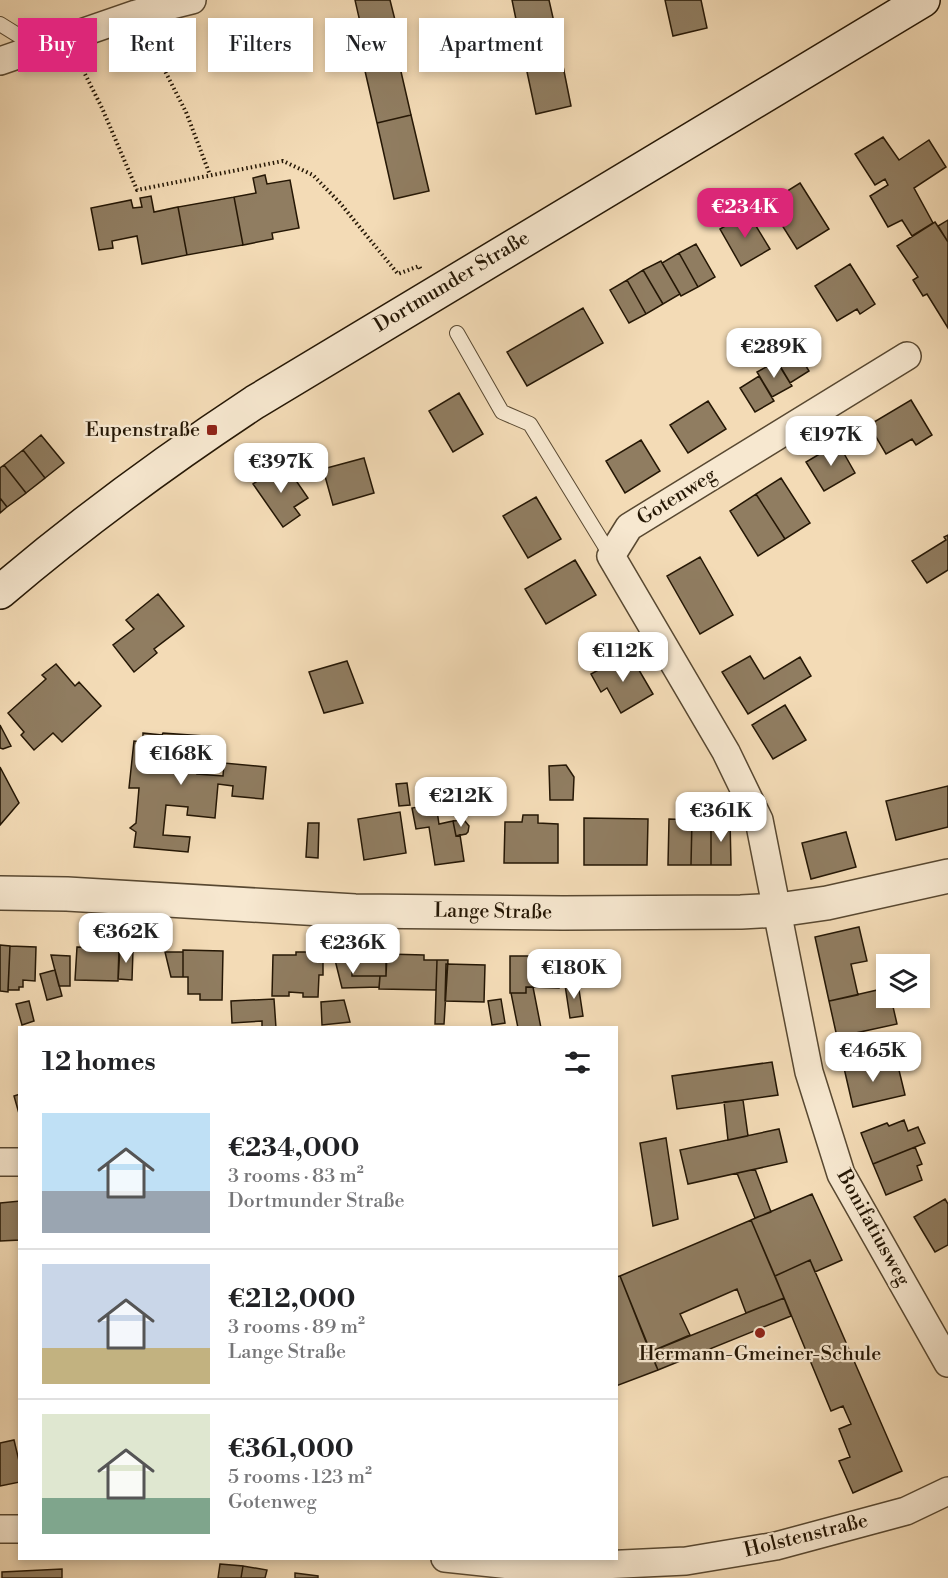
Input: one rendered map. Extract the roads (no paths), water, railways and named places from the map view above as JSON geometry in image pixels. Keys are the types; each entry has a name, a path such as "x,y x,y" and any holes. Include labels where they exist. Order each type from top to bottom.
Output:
{"main road":[{"name":"Dortmunder Straße","path":"0,592 44,555 212,430 275,389 923,0"},
{"name":"Lange Straße","path":"0,893 67,894 355,911 741,912 778,910 827,903 948,876"}],"street":[{"path":"97,27 136,14 192,0"},
{"path":"0,61 18,55"},
{"name":"Gotenweg","path":"611,556 629,527 907,356"},
{"path":"611,556 726,752 759,819 778,910"},
{"name":"Bonifatiusweg","path":"778,910 809,1072 841,1174 948,1363"},
{"path":"0,1162 18,1162"},
{"name":"Holstenstraße","path":"457,1560 538,1573 581,1567 686,1561 776,1546 906,1511 948,1491"},
{"path":"0,1530 18,1529"}],"lane":[{"path":"0,24 18,36"},
{"path":"457,333 502,412 530,424 611,556"}],"place":[{"name":"Eupenstraße","path":"212,430"},
{"name":"Hermann-Gmeiner-Schule","path":"760,1333"}]}
